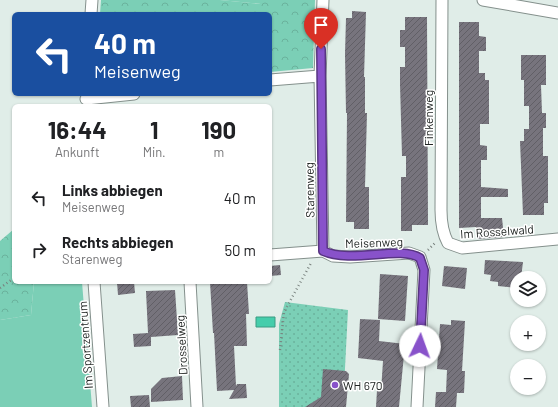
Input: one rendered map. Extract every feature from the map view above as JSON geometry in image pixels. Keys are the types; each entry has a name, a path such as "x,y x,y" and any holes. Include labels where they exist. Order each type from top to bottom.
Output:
{"street":[{"path":"91,12 92,0"},
{"name":"Starenweg","path":"319,251 320,76 323,0"},
{"name":"Finkenweg","path":"442,0 441,227 443,235"},
{"path":"483,0 558,13"},
{"path":"272,80 320,76"},
{"path":"86,100 118,96"},
{"name":"Im Rosselwald","path":"443,235 448,243 462,248 558,239"},
{"path":"272,255 319,251"},
{"name":"Meisenweg","path":"319,251 333,256 350,257 409,253 420,258"},
{"path":"417,407 424,270 420,258"},
{"name":"Im Sportzentrum","path":"94,284 103,407"},
{"name":"Drosselweg","path":"190,284 197,407"}],"path":[{"path":"420,258 443,235"},
{"path":"280,350 284,312 310,264 319,251"},
{"path":"0,288 12,279"}],"green space":[{"path":"101,0 220,0 260,4 261,0 315,0 313,68 272,72 272,12 100,12"},
{"path":"220,0 261,0 261,4"},
{"path":"12,231 12,284 34,284 31,315 0,320 0,241"},
{"path":"34,284 82,284 92,407 0,407 0,320 31,315"},
{"path":"285,302 348,310 343,407 279,407 279,324"}],"shaded area":[{"path":"256,317 275,317 275,327 256,327"}],"building":[{"path":"352,11 366,12 364,77 365,113 367,113 365,187 369,187 369,229 354,229 354,222 346,222 346,18 352,18"},
{"path":"405,17 427,17 428,225 412,225 412,231 401,231 401,177 406,177 406,156 402,156 400,84 400,67 405,67 405,47 400,47 400,30 405,30"},
{"path":"459,22 479,22 479,36 486,37 486,51 479,51 479,73 485,73 485,80 489,80 489,124 480,124 480,145 487,146 487,160 481,160 481,187 508,189 508,197 481,197 481,218 502,218 504,237 477,239 476,227 459,228"},
{"path":"521,55 546,55 546,85 541,85 542,113 546,113 546,128 543,128 543,156 548,156 548,203 544,203 544,215 523,215 520,141 524,141 524,129 529,129 529,106 524,106 524,80 521,80"},
{"path":"485,260 523,262 522,271 510,271 510,287 498,286 498,282 490,281 491,275 484,274"},
{"path":"280,265 281,275 272,276 272,266"},
{"path":"444,266 467,268 465,289 442,286"},
{"path":"380,274 408,276 405,321 378,319"},
{"path":"117,284 134,284 135,293 118,295"},
{"path":"210,284 247,284 249,314 246,314 247,346 234,346 236,386 237,384 246,384 247,398 229,399 234,390 217,391"},
{"path":"175,290 178,335 151,337 151,346 134,347 133,334 148,333 146,291"},
{"path":"360,319 380,320 379,341 405,344 399,407 376,407 377,390 381,391 383,361 358,358"},
{"path":"451,320 465,321 462,371 465,371 464,393 457,393 456,407 435,407 436,392 446,392 447,370 437,369 440,324 451,325"},
{"name":"WH 670","path":"323,369 346,371 349,374 346,407 305,407 321,397"},
{"path":"182,376 183,400 151,402 151,389 162,378"},
{"path":"149,395 150,407 131,407 130,396"}],"place":[{"name":"WH 670","path":"335,385"}],"route":[{"path":"321,49 320,76 323,251 333,256 350,257 409,253 420,258 424,270 420,346"}]}
